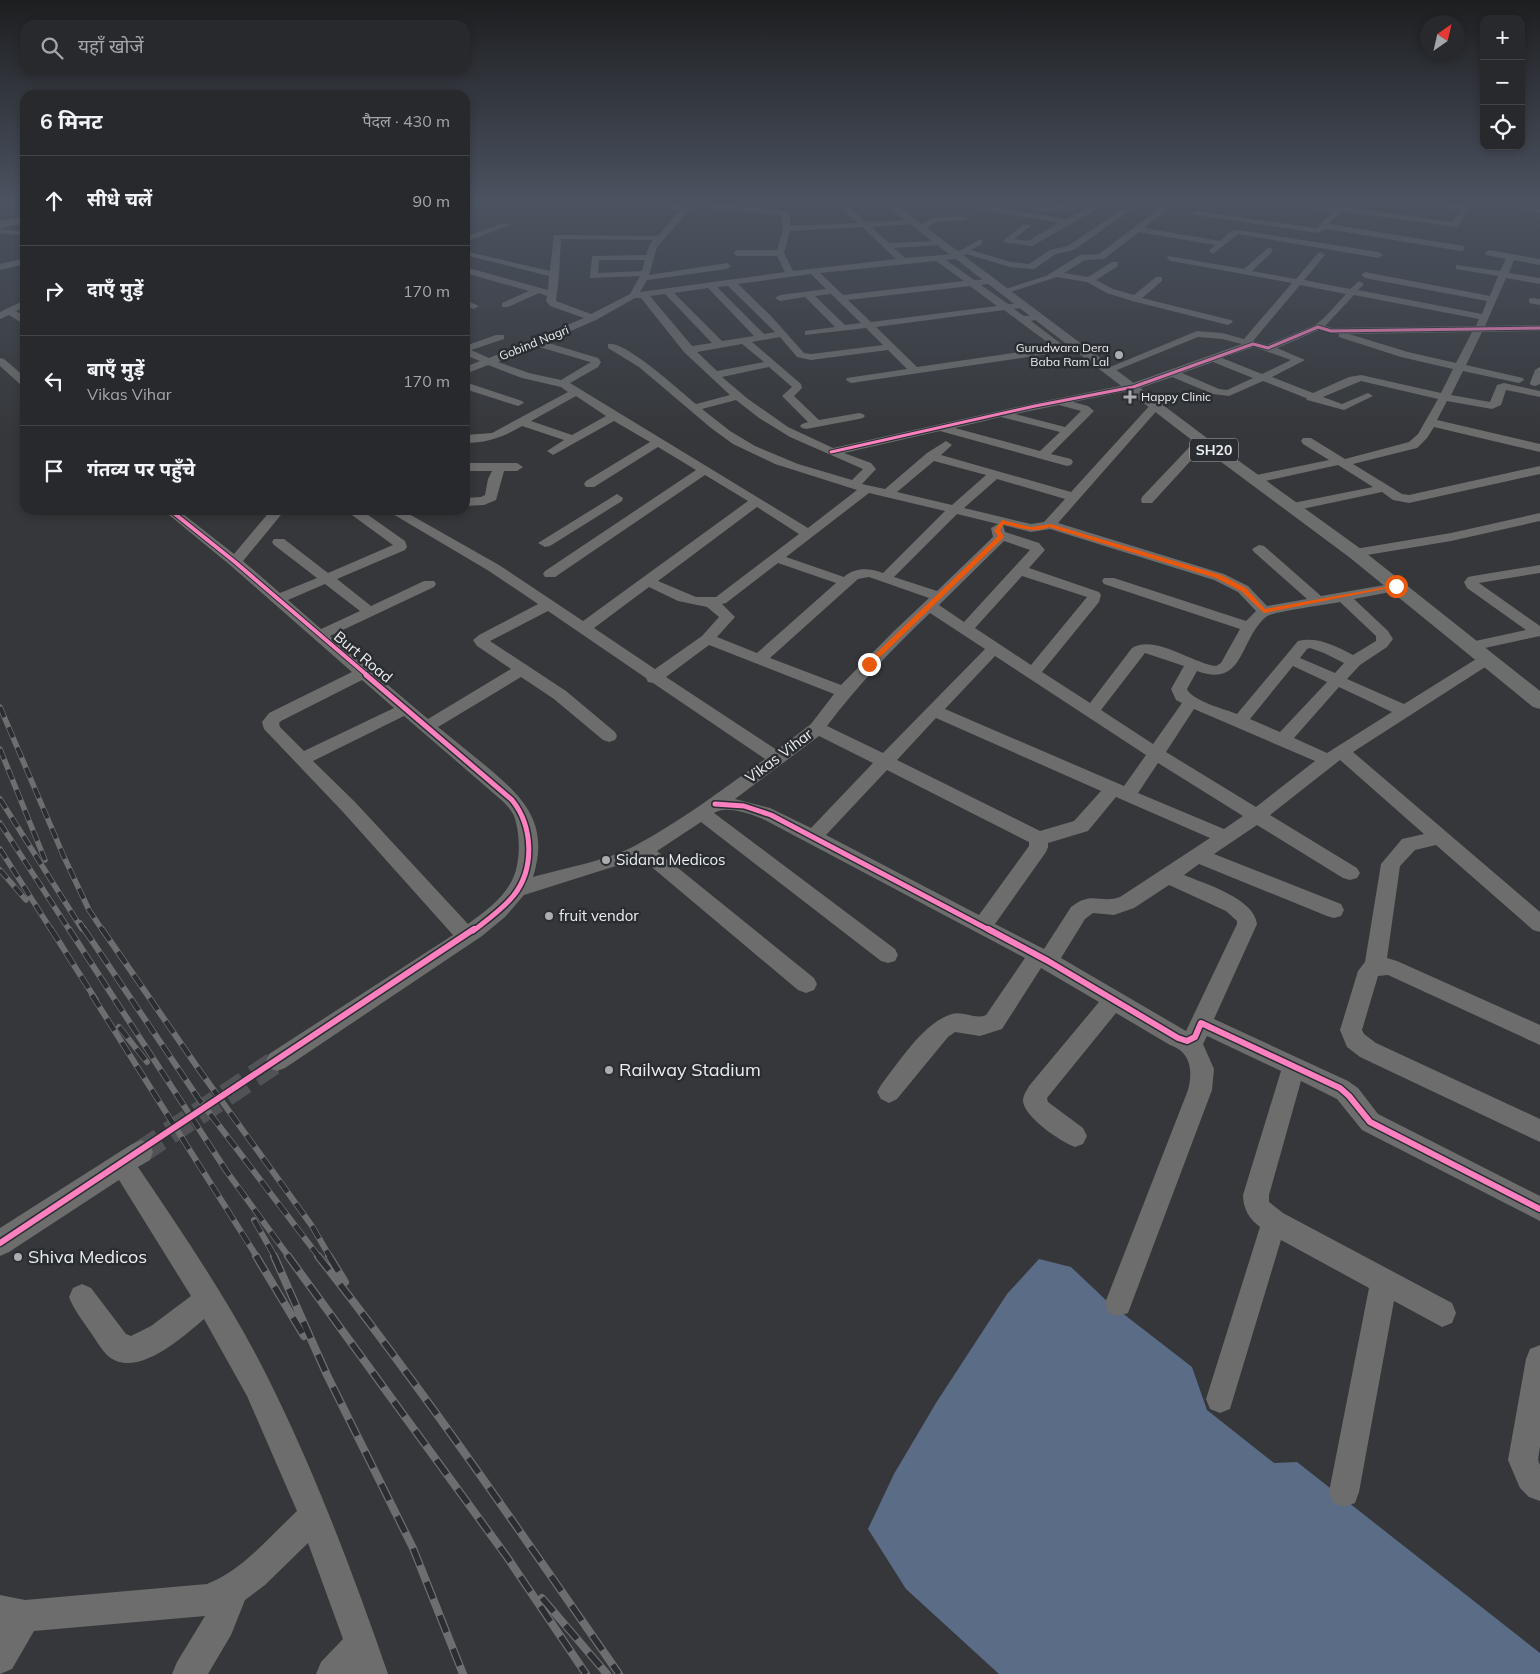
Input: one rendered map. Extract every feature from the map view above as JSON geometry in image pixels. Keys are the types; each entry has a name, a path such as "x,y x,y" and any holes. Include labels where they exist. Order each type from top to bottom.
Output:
{"main road":[{"name":"SH20","path":"989,281 1004,291 1022,312 1037,316 1202,441 1355,553 1540,702"}],"street":[{"path":"498,279 552,294"},
{"path":"554,279 551,301 553,304 593,318"},
{"name":"Gobind Nagri","path":"470,369 537,343 593,318 633,296 643,279"},
{"path":"633,296 752,279"},
{"path":"821,279 914,370"},
{"path":"969,279 1006,307 1022,312 1062,350"},
{"path":"1004,291 1046,279"},
{"path":"1085,279 1110,291 1135,299 1228,322"},
{"path":"1284,279 1484,317"},
{"path":"831,452 1001,414 1132,388 1250,344 1301,279"},
{"path":"1268,348 1318,327 1328,320 1362,279"},
{"path":"1387,279 1492,299"},
{"path":"1256,479 1342,462 1413,445 1423,436 1460,367 1501,279"},
{"path":"1135,299 1159,280"},
{"path":"780,298 808,295 943,290 989,281"},
{"path":"731,282 801,355 889,347"},
{"path":"710,285 761,337"},
{"path":"505,305 538,290"},
{"path":"668,292 719,344"},
{"path":"644,295 688,350 739,396 785,430 831,452 867,466 870,470 860,487 808,534 721,600 712,604"},
{"path":"808,295 842,328"},
{"path":"0,316 20,306"},
{"path":"808,333 966,308 1006,307"},
{"path":"10,311 20,318"},
{"path":"1318,327 1379,348 1537,384 1540,370"},
{"path":"1331,331 1540,328"},
{"path":"688,350 782,334"},
{"path":"1108,370 1197,334 1222,336 1268,348 1300,360 1229,393 1223,393 1172,373"},
{"path":"470,348 500,337"},
{"path":"744,340 796,386 797,388 787,396 817,424"},
{"path":"537,343 596,362 567,380 564,384"},
{"path":"612,346 643,365 737,441 762,454 791,466 860,487 953,510 1002,529 1038,548 966,629"},
{"path":"852,380 1078,347"},
{"path":"470,353 488,362 546,381 564,384 808,534"},
{"path":"1212,358 1311,398 1344,407 1368,396"},
{"path":"0,361 20,379"},
{"path":"714,375 772,364"},
{"path":"1311,398 1353,379 1361,378 1492,406 1501,387 1504,386 1540,394"},
{"path":"470,387 518,403"},
{"path":"470,439 488,438 522,422 576,392"},
{"path":"694,408 739,396"},
{"path":"1043,455 1088,411 1084,408 1059,402"},
{"path":"1002,529 1042,528 1049,525 1156,405"},
{"path":"1001,414 1068,431"},
{"path":"553,451 614,416"},
{"path":"785,430 859,416"},
{"path":"522,422 573,439"},
{"path":"1429,422 1540,448"},
{"path":"939,428 1067,462"},
{"path":"1147,500 1202,441"},
{"path":"1307,441 1398,497 1409,499 1540,470"},
{"path":"590,484 659,442"},
{"path":"888,493 946,445"},
{"path":"931,456 1073,497"},
{"path":"470,467 517,467"},
{"path":"470,501 484,500 491,496 494,479 500,467"},
{"path":"550,574 704,470"},
{"path":"885,578 953,510 995,474"},
{"path":"1293,507 1385,488"},
{"path":"545,544 616,498"},
{"path":"584,628 757,502"},
{"name":"Burt Road","path":"176,515 235,562 512,800 523,816 527,833 526,866 518,889"},
{"path":"235,562 274,515"},
{"path":"277,600 400,547 400,544 359,515"},
{"path":"403,515 494,568 584,628 654,678 776,758"},
{"path":"1355,553 1451,536 1540,517"},
{"path":"1049,525 1218,577 1243,589 1264,611"},
{"path":"572,526 601,539"},
{"name":"Vikas Vihar","path":"518,889 608,863 644,850 708,808 817,728 844,692 898,634 934,602 1002,529"},
{"path":"279,542 370,612"},
{"path":"1259,549 1319,602"},
{"path":"776,558 846,582"},
{"path":"1539,632 1470,582 1540,569"},
{"path":"1020,570 1094,595 1094,599 1033,673"},
{"path":"759,659 846,582 861,573 870,573 885,578 934,602 966,629 1092,712 1350,873"},
{"path":"647,581 697,602 712,604 728,617 707,639 654,678"},
{"path":"1109,582 1249,627"},
{"path":"319,636 429,584"},
{"path":"1092,712 1137,651 1142,648 1151,649 1209,670 1220,671 1228,666 1249,627 1264,611 1278,607 1343,598 1396,586"},
{"path":"1283,739 1354,662 1382,644 1386,639 1383,634 1343,598"},
{"path":"548,605 481,640 482,643 560,695 608,736"},
{"path":"1470,646 1539,632"},
{"path":"707,639 844,692"},
{"path":"1240,721 1303,644 1310,643 1321,646 1354,662"},
{"path":"813,837 994,648"},
{"path":"1290,659 1338,679 1405,711"},
{"path":"889,1092 940,1030 949,1023 958,1021 987,1027 994,1022 1084,907 1092,904 1115,907 1126,903 1257,816 1335,756 1487,659"},
{"path":"1193,665 1180,690 1182,696 1192,702 1283,739 1335,756 1440,837 1540,924"},
{"path":"426,727 521,670"},
{"path":"363,673 275,717 270,722 272,729 356,814 466,936"},
{"path":"1038,839 1081,826 1119,792 1155,753 1192,702"},
{"path":"302,759 404,708"},
{"path":"935,710 1225,837"},
{"path":"817,728 1029,832 1038,839 1040,847 982,927"},
{"path":"708,808 735,804 752,807 813,837 1043,959 1178,1038 1194,1032 1294,1066 1348,1093 1354,1099 1361,1115 1370,1122 1540,1209"},
{"path":"708,808 888,956"},
{"path":"1440,837 1409,844 1390,864 1375,966 1369,972 1351,1030 1354,1040 1368,1050 1540,1131"},
{"path":"644,850 806,984"},
{"path":"1198,856 1334,910"},
{"path":"1118,1303 1200,1090 1204,1071 1194,1032 1247,924 1247,918 1233,906 1168,876"},
{"path":"277,1061 466,936 495,912 518,889"},
{"path":"1375,966 1390,967 1540,1034"},
{"path":"1075,1136 1040,1110 1035,1105 1034,1099 1113,1001"},
{"path":"1294,1066 1256,1195 1255,1202 1258,1211 1274,1222 1442,1313"},
{"path":"0,1243 132,1158 189,1266 257,1386 314,1516 371,1674"},
{"path":"1220,1398 1274,1222"},
{"path":"1344,1492 1384,1282"},
{"path":"82,1296 116,1344 124,1350 135,1349 149,1343 208,1300"},
{"path":"1540,1359 1536,1411 1523,1460 1531,1478 1540,1486"},
{"path":"0,1657 12,1614 207,1600 232,1590 254,1574 314,1516"},
{"path":"189,1674 226,1611 232,1590"},
{"path":"333,1674 360,1644"}],"water":[{"path":"1039,1259 1071,1267 1108,1302 1192,1367 1207,1410 1274,1463 1297,1462 1540,1653 1540,1674 999,1674 906,1589 868,1529 894,1474 936,1403 1007,1294"}],"tunnel":[{"path":"141,1152 277,1061"}],"railway":[{"path":"0,707 64,857 89,910 103,931"},
{"path":"0,749 45,860"},
{"path":"0,799 82,929"},
{"path":"0,823 70,931"},
{"path":"0,849 52,931"},
{"path":"0,870 26,900"},
{"path":"80,923 85,931"},
{"path":"51,929 96,1000"},
{"path":"69,929 227,1172 289,1257"},
{"path":"84,929 198,1098 319,1257"},
{"path":"102,929 200,1071 312,1226 330,1257"},
{"path":"92,995 257,1257"},
{"path":"119,1027 147,1062"},
{"path":"254,1220 275,1257"},
{"path":"256,1256 304,1336"},
{"path":"274,1256 327,1375 413,1548 463,1674"},
{"path":"288,1256 507,1557 586,1674"},
{"path":"318,1256 434,1410 619,1674"},
{"path":"329,1256 345,1282"},
{"path":"542,1598 607,1674"}],"cycle path":[{"path":"831,452 1035,406 1133,387 1253,344 1268,348 1318,327 1331,331 1540,328"},
{"path":"0,1243 466,936 513,896 525,872 528,853 526,824 522,814 512,800 235,562 176,515"},
{"path":"715,804 744,806 771,815 1048,961 1178,1038 1187,1041 1195,1037 1201,1023 1340,1088 1370,1122 1540,1209"}],"place":[{"name":"Gurudwara Dera Baba Ram Lal","path":"1119,355"},
{"name":"Happy Clinic","path":"1130,397"},
{"name":"Sidana Medicos","path":"606,860"},
{"name":"fruit vendor","path":"549,916"},
{"name":"Railway Stadium","path":"609,1070"},
{"name":"Shiva Medicos","path":"18,1257"}],"route":[{"path":"869,664 898,634 1002,536 997,531 1002,522 1031,528 1042,528 1049,525 1218,577 1243,589 1264,611 1278,607 1343,598 1396,586"}]}
